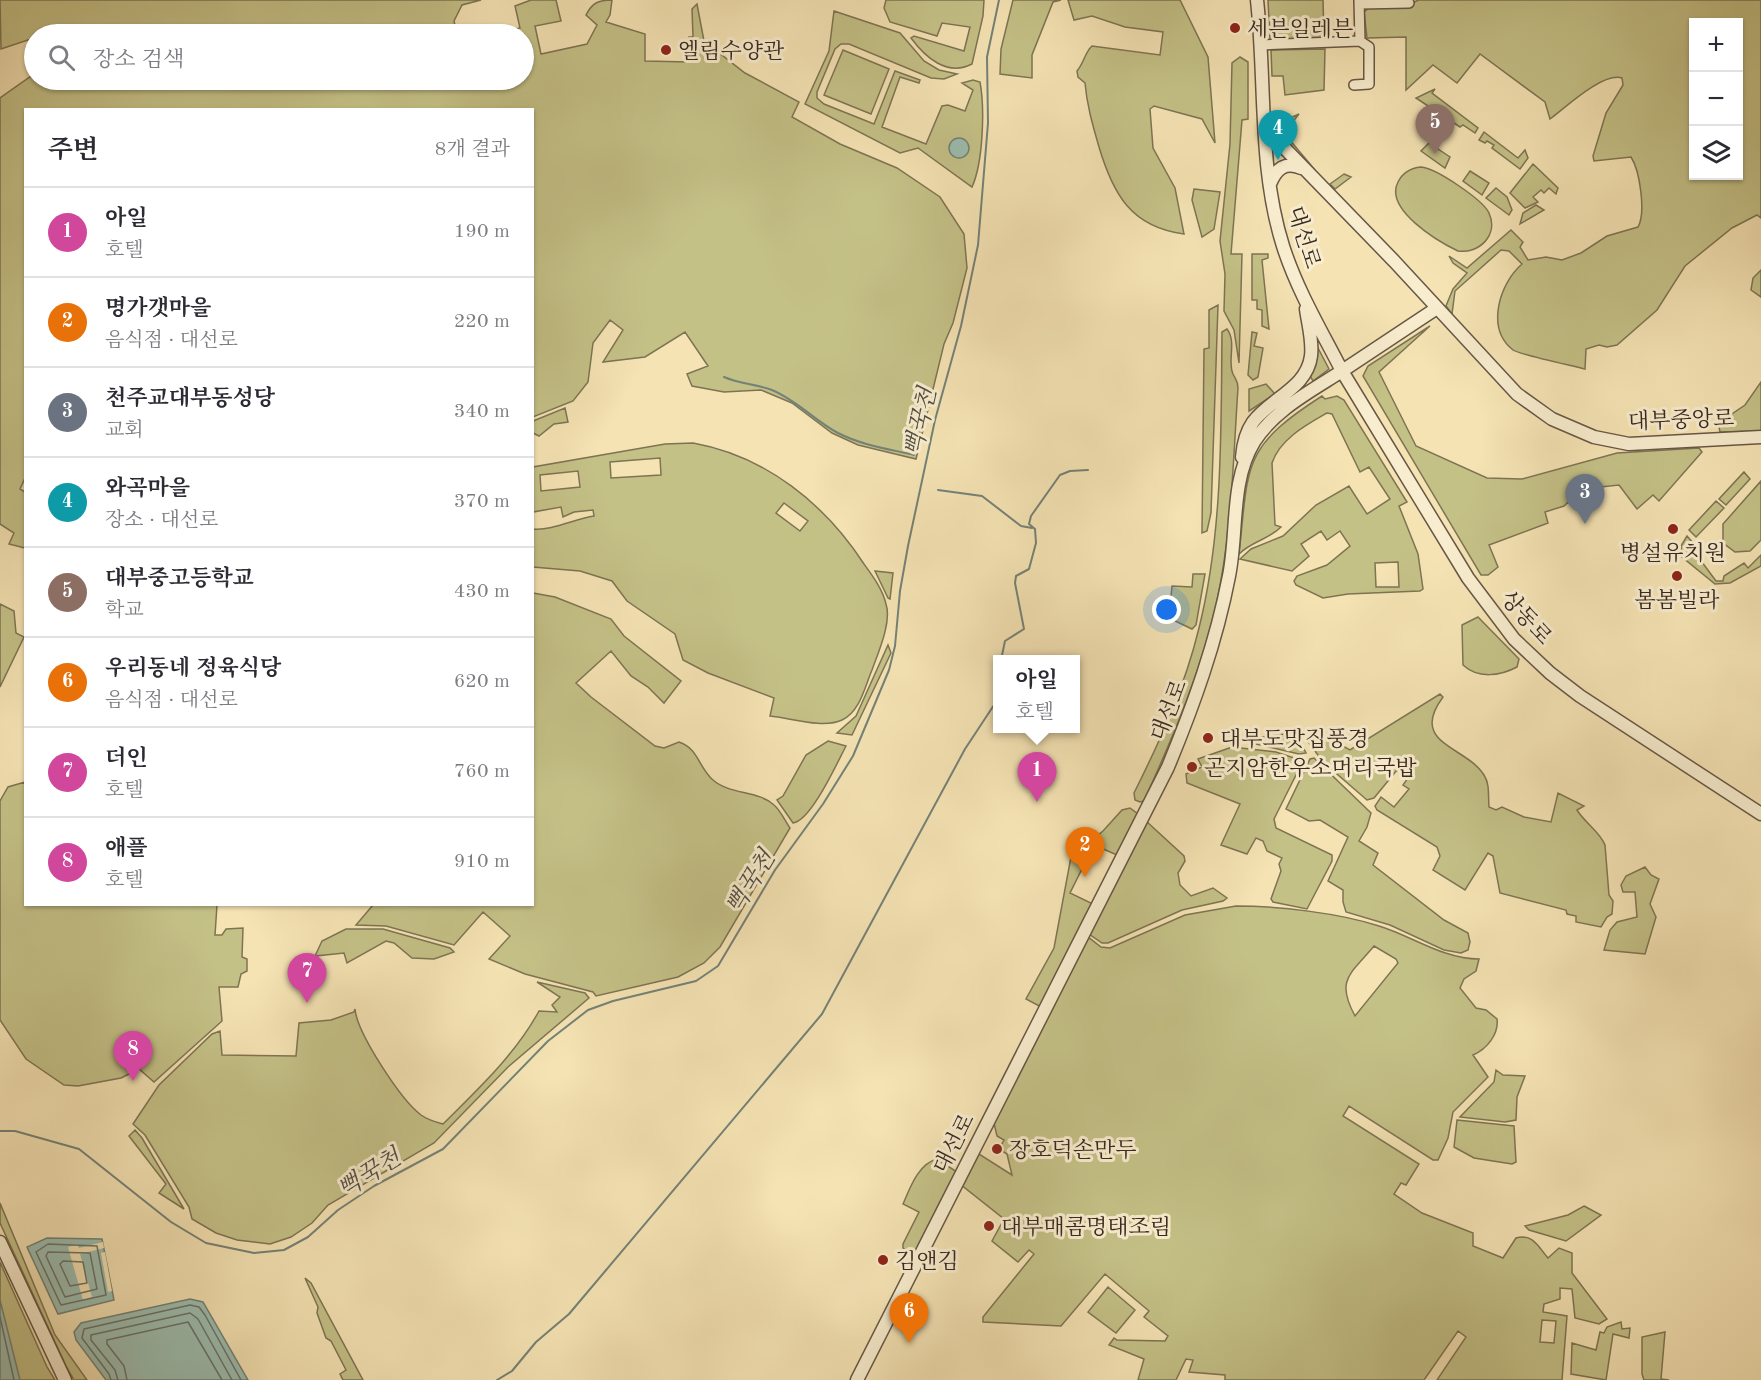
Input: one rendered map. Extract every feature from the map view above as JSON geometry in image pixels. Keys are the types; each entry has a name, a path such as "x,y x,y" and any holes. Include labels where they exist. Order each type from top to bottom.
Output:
{"street":[{"name":"대선로","path":"857,1380 1168,767 1193,707 1215,639 1230,573 1239,482 1249,453 1268,423 1342,371 1304,296 1282,244 1270,184 1257,0"},
{"path":"1359,41 1359,2 1409,3"},
{"path":"1260,45 1359,41 1369,47 1370,84 1354,85"},
{"name":"대부중앙로","path":"1266,129 1517,394 1552,419 1573,429 1610,441 1643,444 1761,437"},
{"path":"1270,184 1273,175 1283,166 1293,165 1302,168"},
{"path":"1239,482 1243,448 1253,422 1299,381 1311,358 1304,296"},
{"path":"1342,371 1437,308"},
{"name":"상동로","path":"1342,371 1468,578 1514,639 1550,673 1580,696 1761,814"},
{"path":"0,1242 65,1380"}],"shaded area":[{"path":"0,0 481,0 462,5 455,24 24,24 24,41 1,49"},
{"path":"531,0 556,0 561,21 535,26 541,54 587,44 597,25 586,15 588,11 596,3 612,0 610,15 606,22 645,34 645,61 689,62 689,37 693,37 692,9 697,4 704,41 745,73 799,102 792,117 840,144 897,168 940,197 964,234 967,268 953,323 944,344 916,459 858,445 832,433 792,403 761,390 724,392 692,386 687,374 708,366 685,332 645,357 603,362 623,330 610,320 593,343 588,382 573,401 534,417 534,108 24,108 24,480 20,489 24,491 24,548 9,544 14,533 0,524 0,98 24,81 24,90 534,90 534,24 519,24 515,6"},
{"path":"886,0 984,0 983,16 972,64 954,68 937,63 911,38 914,36 964,51 970,27 942,23 937,36 890,22 884,8"},
{"path":"1013,0 1061,0 1053,2 1032,55 1032,78 1000,74 1001,49"},
{"path":"1068,0 1180,0 1208,57 1215,143 1202,119 1154,106 1150,109 1153,148 1175,188 1184,234 1150,224 1127,206 1118,193 1104,164 1089,108 1085,83 1078,77 1077,71 1092,46 1160,55 1163,32 1125,27 1092,16 1074,20"},
{"path":"1268,0 1323,0 1324,38 1270,40"},
{"path":"1418,0 1761,0 1761,218 1757,215 1732,228 1685,266 1657,310 1617,345 1607,347 1599,345 1586,349 1585,369 1513,350 1504,341 1500,330 1499,306 1507,282 1522,264 1509,251 1501,250 1455,291 1452,314 1446,306 1453,289 1467,273 1453,263 1449,256 1467,268 1511,230 1523,242 1520,247 1528,260 1546,257 1562,260 1581,253 1607,236 1638,227 1642,212 1641,192 1631,157 1594,161 1593,156 1606,113 1623,85 1622,78 1605,80 1595,85 1550,119 1545,102 1480,54 1457,83 1433,65 1406,90 1406,37 1367,38 1364,12 1369,8 1406,7"},
{"path":"834,11 900,33 924,61 939,70 957,74 944,79 931,78 849,44 841,44 835,49 817,92 817,98 824,104 874,124 895,71 920,80 919,83 900,77 882,127 926,144 942,106 948,105 965,111 973,90 962,83 973,80 980,82 982,136 979,164 972,187 918,148 900,153 805,104 829,51"},
{"path":"1325,49 1324,90 1285,95 1283,76 1272,76 1271,50"},
{"path":"843,50 889,69 871,114 824,95"},
{"path":"1240,57 1248,62 1248,119 1242,120 1231,254 1242,254 1239,363 1234,330 1224,311 1225,274 1220,241 1230,144 1232,63"},
{"path":"1435,89 1432,93 1478,128 1475,133 1463,125 1460,127 1416,98"},
{"path":"1299,114 1284,133 1315,170 1277,132 1277,124"},
{"path":"1484,132 1518,158 1525,150 1528,158 1520,169 1492,148 1494,145 1479,140"},
{"path":"1429,143 1450,157 1445,168 1421,151"},
{"path":"1533,164 1558,188 1556,194 1549,188 1544,193 1541,190 1533,197 1538,202 1525,208 1510,193"},
{"path":"1421,167 1448,179 1485,207 1489,213 1491,229 1480,246 1458,251 1426,232 1405,213 1396,192 1398,182 1408,171"},
{"path":"1470,171 1489,183 1482,195 1463,181"},
{"path":"1344,174 1351,177 1335,189 1330,184"},
{"path":"1496,188 1507,197 1512,210 1509,215 1486,198"},
{"path":"1194,189 1220,192 1214,229 1202,237 1192,200"},
{"path":"1536,205 1544,210 1520,224 1523,213"},
{"path":"1252,254 1268,254 1268,258 1262,260 1269,329 1262,326 1262,310 1257,309 1257,300 1252,300"},
{"path":"1761,270 1761,297 1751,290 1753,278"},
{"path":"1218,305 1211,513 1207,531 1202,533 1204,349 1209,348 1209,310"},
{"path":"1430,326 1379,372 1416,446 1487,478 1522,479 1617,453 1699,448 1702,452 1659,501 1653,495 1637,509 1619,485 1582,489 1564,506 1545,512 1548,523 1489,545 1498,567 1488,575 1481,575 1363,376 1368,366"},
{"path":"1227,329 1232,346 1231,369 1238,388 1231,497 1221,578 1210,631 1194,680 1155,777 1144,801 1140,802 1135,800 1134,793 1163,732 1179,691 1193,650 1207,592 1217,518 1222,332"},
{"path":"1252,332 1257,333 1254,346 1263,348 1258,377 1253,380 1248,375"},
{"path":"1318,348 1329,369 1313,381 1310,376"},
{"path":"1761,382 1761,431 1720,432 1719,427 1726,418 1745,405"},
{"path":"1266,384 1275,394 1249,411 1249,389"},
{"path":"1322,396 1325,399 1337,396 1344,400 1407,502 1399,506 1418,554 1423,589 1323,598 1296,585 1294,581 1297,576 1327,565 1350,546 1340,531 1327,540 1321,531 1301,544 1309,556 1292,571 1240,559 1251,549 1283,536 1316,505 1349,486 1367,514 1390,499 1369,467 1360,472 1332,414 1327,413 1287,440 1276,454 1272,463 1275,525 1281,527 1239,554 1248,478 1254,461 1263,445 1276,430","holes":["1398,562 1399,587 1376,587 1375,563"]},
{"path":"565,408 568,422 554,424 539,436 534,434 534,421"},
{"path":"693,443 720,449 745,459 791,486 812,503 848,542 874,578 886,604 886,628 858,705 842,720 826,723 770,716 774,698 708,673 683,660 675,634 627,601 612,581 580,571 534,567 534,529 594,516 593,510 574,512 563,517 561,507 534,512 534,467 665,444","holes":["660,458 661,475 611,478 610,462","578,471 580,487 541,491 540,475","784,503 808,521 800,531 776,513"]},
{"path":"1744,472 1750,479 1726,505 1719,499"},
{"path":"1761,481 1761,540 1750,551 1735,552 1723,543 1723,524"},
{"path":"1716,501 1724,508 1696,537 1689,530"},
{"path":"1687,536 1694,544 1693,550 1716,581 1723,581 1724,576 1744,563 1748,568 1761,555 1761,566 1730,583 1715,584 1682,557 1681,546"},
{"path":"875,571 893,573 890,599 888,598"},
{"path":"1193,574 1205,574 1196,625 1192,629 1169,618 1172,586 1192,587"},
{"path":"534,593 555,597 611,619 624,636 681,681 664,703 648,687 631,676 611,651 576,683 591,697 655,746 664,748 679,742 685,745 694,753 713,780 727,788 767,800 779,810 790,828 720,947 704,963 678,977 596,996 593,992 525,974 489,959 510,936 483,912 454,945 386,926 356,925 372,906 534,906"},
{"path":"0,604 14,611 16,633 24,637 0,687"},
{"path":"1478,617 1519,659 1517,667 1489,675 1475,672 1463,665 1462,625"},
{"path":"888,645 891,653 852,735 837,733 856,716"},
{"path":"1440,694 1443,697 1434,713 1432,725 1436,735 1476,765 1484,775 1488,786 1489,807 1496,810 1502,807 1524,817 1551,822 1558,793 1584,806 1577,810 1605,845 1609,895 1613,901 1612,914 1607,917 1601,927 1576,922 1576,916 1567,914 1566,910 1500,893 1493,856 1488,853 1465,890 1433,870 1440,856 1437,847 1377,810 1375,806 1381,797 1394,807 1409,789 1403,785 1408,778 1397,770 1374,798 1367,800 1323,762 1307,740 1311,736 1328,738 1350,750"},
{"path":"1284,734 1300,741 1306,753 1299,754 1252,743 1256,738"},
{"path":"828,741 846,746 808,813 793,823 777,800 783,796 806,755"},
{"path":"1232,747 1276,752 1303,761 1274,819 1276,828 1332,855 1332,861 1307,909 1273,902 1271,899 1281,871 1279,864 1282,858 1267,851 1263,841 1256,838 1247,854 1221,845 1240,804 1187,783 1186,774 1202,767 1198,759"},
{"path":"1314,758 1371,813 1367,827 1359,841 1378,853 1373,865 1444,920 1468,933 1470,942 1468,950 1461,953 1444,950 1390,925 1346,912 1343,890 1328,881 1348,837 1320,820 1309,821 1286,809 1310,759"},
{"path":"24,782 24,906 217,906 215,935 222,935 226,929 243,928 242,957 247,959 247,971 241,974 238,987 219,987 222,1021 154,1082 139,1069 121,1078 78,1086 64,1085 26,1059 0,1020 0,801 8,787"},
{"path":"1130,808 1138,814 1117,855 1094,845 1070,893 1093,904 1041,1007 1026,999 1054,948 1071,857 1103,831 1122,810"},
{"path":"1146,821 1184,856 1185,861 1178,873 1180,885 1191,896 1213,888 1227,898 1223,901 1182,910 1108,943 1102,943 1089,934"},
{"path":"1645,867 1651,875 1659,879 1650,904 1656,917 1645,954 1604,950 1610,930 1617,922 1637,917 1635,892 1623,892 1621,885 1626,876"},
{"path":"1236,906 1270,907 1327,914 1379,926 1453,955 1479,959 1476,971 1464,979 1460,988 1476,1008 1486,1010 1497,1019 1496,1030 1491,1040 1473,1055 1488,1077 1453,1112 1448,1138 1438,1160 1433,1160 1349,1106 1343,1116 1419,1164 1406,1185 1401,1183 1394,1194 1422,1213 1473,1233 1473,1246 1503,1258 1516,1238 1522,1237 1535,1242 1548,1258 1559,1248 1572,1253 1572,1273 1607,1319 1599,1324 1575,1318 1572,1289 1560,1288 1560,1299 1544,1304 1543,1312 1567,1316 1562,1380 1437,1380 1466,1337 1458,1331 1424,1380 1225,1380 1225,1375 1189,1372 1193,1360 1186,1359 1176,1380 1138,1380 1144,1359 1109,1345 1114,1338 1117,1340 1165,1341 1168,1336 1144,1317 1149,1311 1105,1274 1061,1326 983,1322 983,1317 1034,1254 1029,1250 1018,1262 992,1241 1004,1219 960,1184 976,1152 1012,1175 1007,1154 999,1149 1004,1140 997,1136 993,1119 1088,937 1101,947 1110,948 1185,915","holes":["1374,946 1396,959 1398,963 1355,1016 1349,1004 1346,985 1353,971","1542,1320 1556,1321 1554,1343 1540,1342"]},
{"path":"346,929 383,929 450,948 454,952 434,959 412,958 394,943 386,941 347,963 344,953 315,956 322,941"},
{"path":"537,982 585,993 589,998 508,1067 434,1143 328,1205 312,1223 291,1237 270,1244 237,1240 216,1233 192,1219 189,1207 145,1135 133,1124 159,1085 212,1034 220,1031 222,1055 296,1056 299,1023 331,1020 354,1012 355,1009 363,1034 392,1081 421,1115 443,1124 507,1057 539,1011 557,1012 552,1005 560,997"},
{"path":"1496,1070 1503,1075 1525,1076 1517,1097 1516,1120 1505,1122 1460,1117 1494,1082"},
{"path":"1457,1120 1514,1126 1516,1162 1512,1164 1474,1158 1454,1147"},
{"path":"135,1130 184,1209 159,1193 166,1184 129,1136"},
{"path":"937,1159 957,1172 915,1253 909,1253 903,1248 903,1244 919,1212 903,1204 920,1171"},
{"path":"0,1203 55,1335 87,1380 74,1380 66,1366 0,1223"},
{"path":"1584,1206 1601,1215 1566,1241 1529,1230 1525,1226 1568,1215"},
{"path":"0,1262 47,1367 55,1380 0,1380"},
{"path":"305,1278 311,1283 363,1380 343,1380 340,1374 346,1370 331,1341 326,1338 317,1313 318,1307"},
{"path":"1108,1287 1135,1310 1116,1333 1088,1312"},
{"path":"1621,1322 1622,1329 1630,1328 1629,1338 1613,1334 1606,1380 1571,1374 1572,1343 1596,1350 1600,1332 1604,1333 1607,1327"},
{"path":"1665,1332 1661,1379 1669,1380 1644,1380 1642,1337"}],"water":[{"path":"959,138 966,141 969,148 966,155 959,158 952,155 949,148 952,141"},
{"path":"47,1238 102,1239 114,1300 58,1314 27,1247"},
{"path":"190,1299 203,1302 248,1380 106,1380 76,1340 74,1332 81,1323"},
{"path":"0,1300 20,1380 0,1380"}],"pier":[{"path":"103,1242 104,1248 80,1254 92,1297 83,1300 68,1247 77,1244 79,1248"},
{"path":"105,1252 112,1291 108,1292 101,1253"}],"waterway":[{"name":"뻑꾹천","path":"0,1131 15,1131 79,1149 171,1222 206,1243 254,1253 284,1250 308,1237 338,1210 374,1186 443,1149 548,1041 588,1010 613,1001 696,981 718,966 775,870 823,804 853,756 889,670 895,646 900,591 908,546 935,420 961,326 978,245 988,123 987,57 999,0"},
{"path":"724,377 772,390 830,428 856,441 914,455"},
{"path":"1002,655 1005,641 1024,629 1015,583 1016,576 1029,569 1036,543 1035,529 1029,524 1031,516 1060,475 1070,471 1088,470"},
{"path":"938,490 982,496 1021,526 1032,528"},
{"path":"497,1380 512,1371 536,1342 569,1314 822,1014 965,749 993,707"}],"place":[{"name":"세븐일레븐","path":"1235,28"},
{"name":"엘림수양관","path":"666,50"},
{"name":"대부중고등학교","path":"1435,154"},
{"name":"와곡마을","path":"1278,160"},
{"name":"천주교대부동성당","path":"1585,524"},
{"name":"병설유치원","path":"1673,529"},
{"name":"봄봄빌라","path":"1677,576"},
{"name":"대부도맛집풍경","path":"1208,738"},
{"name":"곤지암한우소머리국밥","path":"1192,767"},
{"name":"아일","path":"1037,802"},
{"name":"명가갯마을","path":"1085,877"},
{"name":"더인","path":"307,1003"},
{"name":"애플","path":"133,1081"},
{"name":"장호덕손만두","path":"997,1149"},
{"name":"대부매콤명태조림","path":"989,1226"},
{"name":"김앤김","path":"883,1260"},
{"name":"우리동네 정육식당","path":"909,1343"}]}
